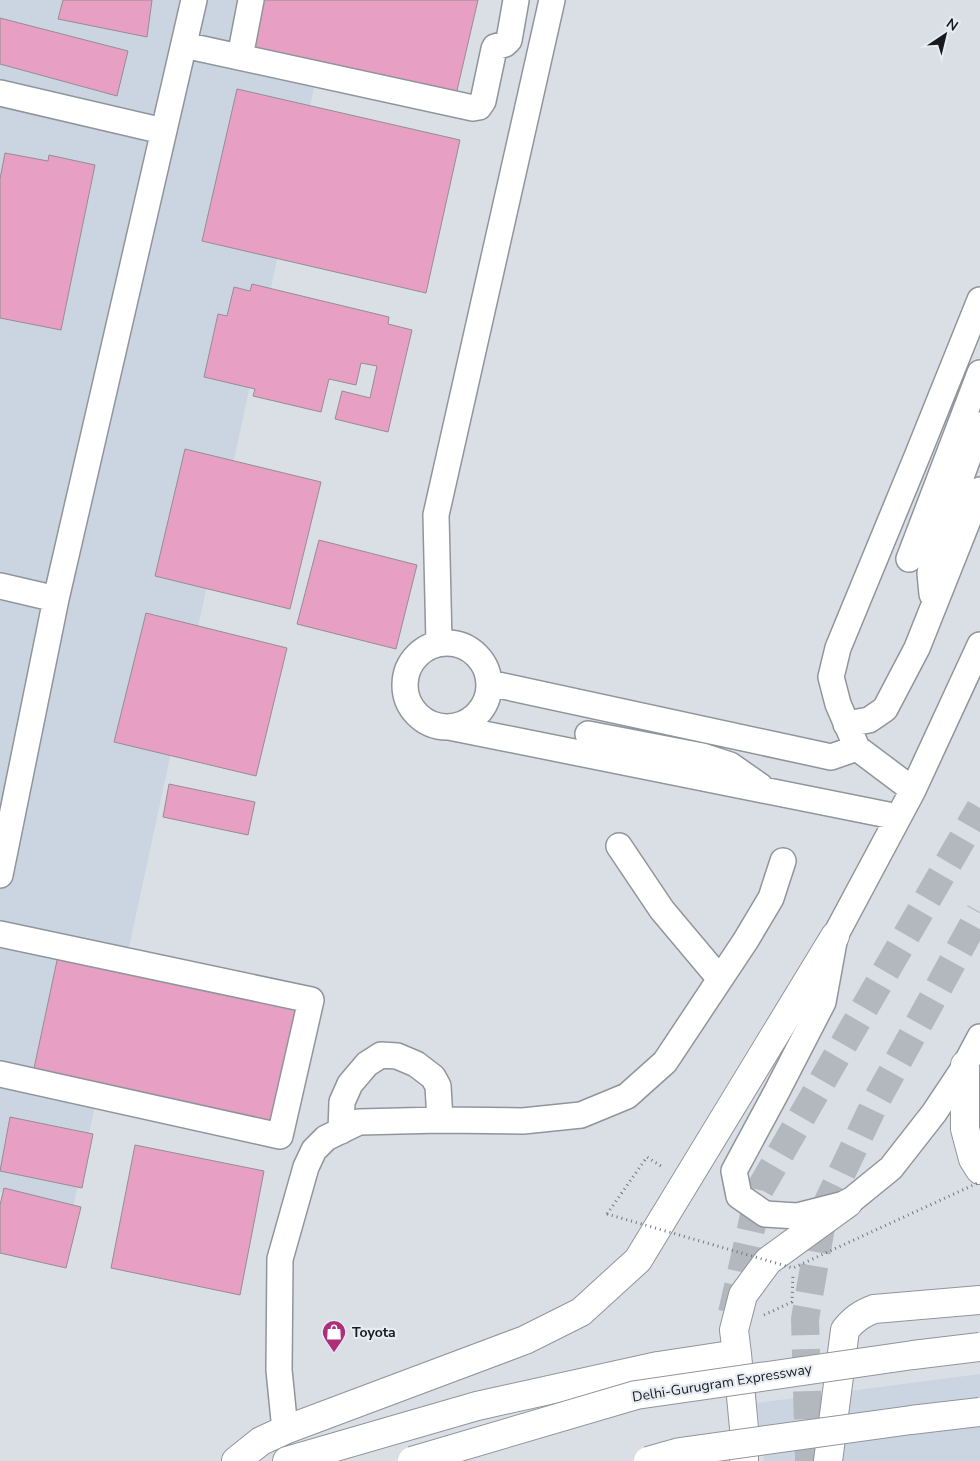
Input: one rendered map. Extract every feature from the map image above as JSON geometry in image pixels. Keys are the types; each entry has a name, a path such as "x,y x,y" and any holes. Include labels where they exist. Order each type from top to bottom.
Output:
{"main road":[{"path":"236,1461 261,1441 285,1430 525,1340 581,1312 638,1260 834,936"},
{"path":"965,1065 965,1129 973,1159 980,1170"},
{"path":"744,1461 744,1428 734,1330 742,1295 768,1261 848,1203"},
{"path":"828,1461 845,1330 852,1321 874,1309 980,1300"},
{"name":"Delhi-Gurugram Expressway","path":"412,1461 636,1395 980,1347"},
{"path":"287,1461 477,1406 658,1366 737,1354"},
{"path":"648,1461 680,1452 980,1412"}],"street":[{"path":"0,875 56,599 194,0"},
{"path":"240,57 251,0"},
{"path":"439,643 436,515 552,0"},
{"path":"184,45 473,108 479,107 484,101 495,47 505,44 509,40 507,4"},
{"path":"0,93 163,131"},
{"path":"912,790 857,748 838,704 832,677 838,648 980,300"},
{"path":"909,559 980,373"},
{"path":"933,609 930,574 937,544 980,425"},
{"path":"846,724 869,720 885,709 917,648 980,490"},
{"path":"0,586 56,599"},
{"path":"449,727 462,724 474,718 483,708 488,696 489,683 486,670 479,657 468,648 454,643 439,643 425,648 415,658 407,670 404,685 407,699 414,711 424,721 436,726 449,727 898,817"},
{"path":"980,645 912,790 834,936 823,1002 734,1171 739,1196 765,1214 797,1216 848,1203 891,1168 934,1114 980,1037"},
{"path":"489,683 831,757 857,748"},
{"path":"588,734 711,759 730,765 768,791"},
{"path":"619,846 662,910 720,979"},
{"path":"285,1430 279,1370 280,1260 306,1167 314,1150 326,1138 359,1122 440,1120 523,1121 581,1114 627,1096 665,1062 746,940 770,898 783,861"},
{"path":"0,934 311,1000 280,1136 0,1074"},
{"path":"341,1131 342,1102 350,1084 367,1064 382,1055 397,1056 416,1064 433,1076 438,1086 440,1120"}],"path":[{"path":"647,1157 607,1214 793,1268 980,1182"},
{"path":"792,1302 793,1268"}],"shaded area":[{"path":"0,0 333,0 73,1208 0,1192"},
{"path":"980,1374 980,1461 764,1461 757,1403"}],"building":[{"path":"63,0 152,0 147,37 58,19"},
{"path":"260,0 478,0 455,99 249,51"},
{"path":"0,18 128,51 117,96 0,64"},
{"path":"237,89 460,140 426,293 202,241"},
{"path":"5,153 48,161 49,155 95,165 61,330 0,318 0,179"},
{"path":"252,284 389,317 388,324 412,330 388,432 335,419 342,391 370,398 377,366 361,363 356,385 329,379 321,412 253,396 255,389 204,377 218,314 227,316 234,287 250,291"},
{"path":"185,449 321,482 290,609 155,576"},
{"path":"319,540 417,565 396,649 297,624"},
{"path":"146,613 287,648 256,776 114,742"},
{"path":"169,784 255,802 248,835 163,817"},
{"path":"59,951 303,1004 277,1126 33,1073"},
{"path":"10,1117 93,1134 82,1188 0,1171"},
{"path":"135,1145 264,1171 240,1295 111,1268"},
{"path":"4,1188 81,1207 66,1268 0,1253 0,1205"}],"tunnel":[{"path":"732,1313 760,1189 980,808"},
{"path":"809,1461 805,1319 824,1210 875,1103 980,912"}],"place":[{"name":"Toyota","path":"334,1353"}]}
